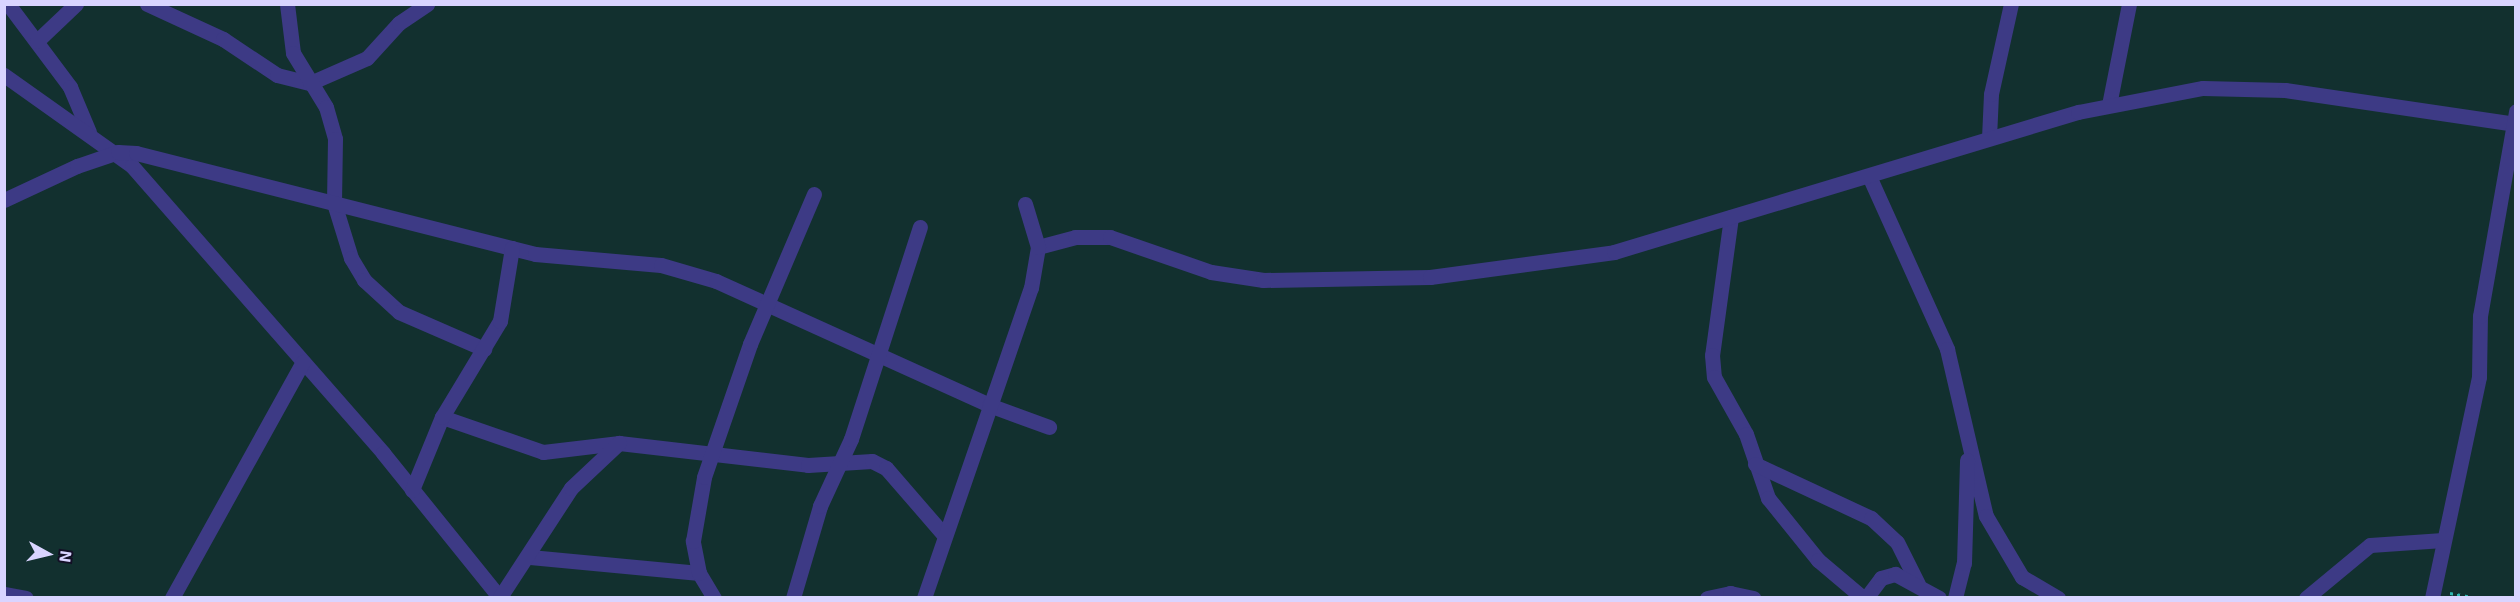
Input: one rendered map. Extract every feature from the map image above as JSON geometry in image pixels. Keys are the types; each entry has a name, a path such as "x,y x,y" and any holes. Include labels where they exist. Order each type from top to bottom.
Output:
{"street":[{"path":"8,4 70,87 89,132"},
{"path":"36,41 76,4"},
{"path":"147,4 223,39 277,75 310,83 367,58 399,23 427,4"},
{"path":"287,4 293,53 326,107 335,139 334,203 351,258 377,295 417,323 484,350"},
{"path":"1989,138 1991,94 2011,4"},
{"path":"2109,105 2129,4"},
{"path":"4,75 118,152 303,362 500,597 530,557 571,488 619,442"},
{"path":"1038,247 1075,237 1110,237 1234,277 1370,280 1577,259 1731,217 1989,138 2109,105 2203,88 2240,87 2515,119 2480,316 2479,377 2433,594"},
{"path":"4,200 118,152 199,165 334,203 513,248 661,265 769,304 988,405 1050,427"},
{"path":"1869,176 1947,349 1995,535 2022,577 2058,597"},
{"path":"714,597 699,573 694,525 711,454 814,194"},
{"path":"924,597 988,405 1016,341 1038,247 1025,204"},
{"path":"1731,217 1712,366 1768,498 1818,560 1865,597 1887,574 1918,584 1939,597"},
{"path":"793,597 820,506 842,461 880,354 920,227"},
{"path":"411,490 442,417 500,321 513,248"},
{"path":"172,597 303,362"},
{"path":"442,417 543,452 619,442 808,465 872,460 886,468 944,535"},
{"path":"1955,597 1966,545 1968,436"},
{"path":"1755,464 1871,518 1897,542 1918,584"},
{"path":"2306,597 2370,545 2443,540"},
{"path":"530,557 699,573"},
{"path":"1707,597 1730,593 1753,597"},
{"path":"4,594 26,597"}],"path":[{"path":"2433,594 2478,597"}],"green space":[{"path":"5,5 2515,5 2515,597 5,597"}]}
